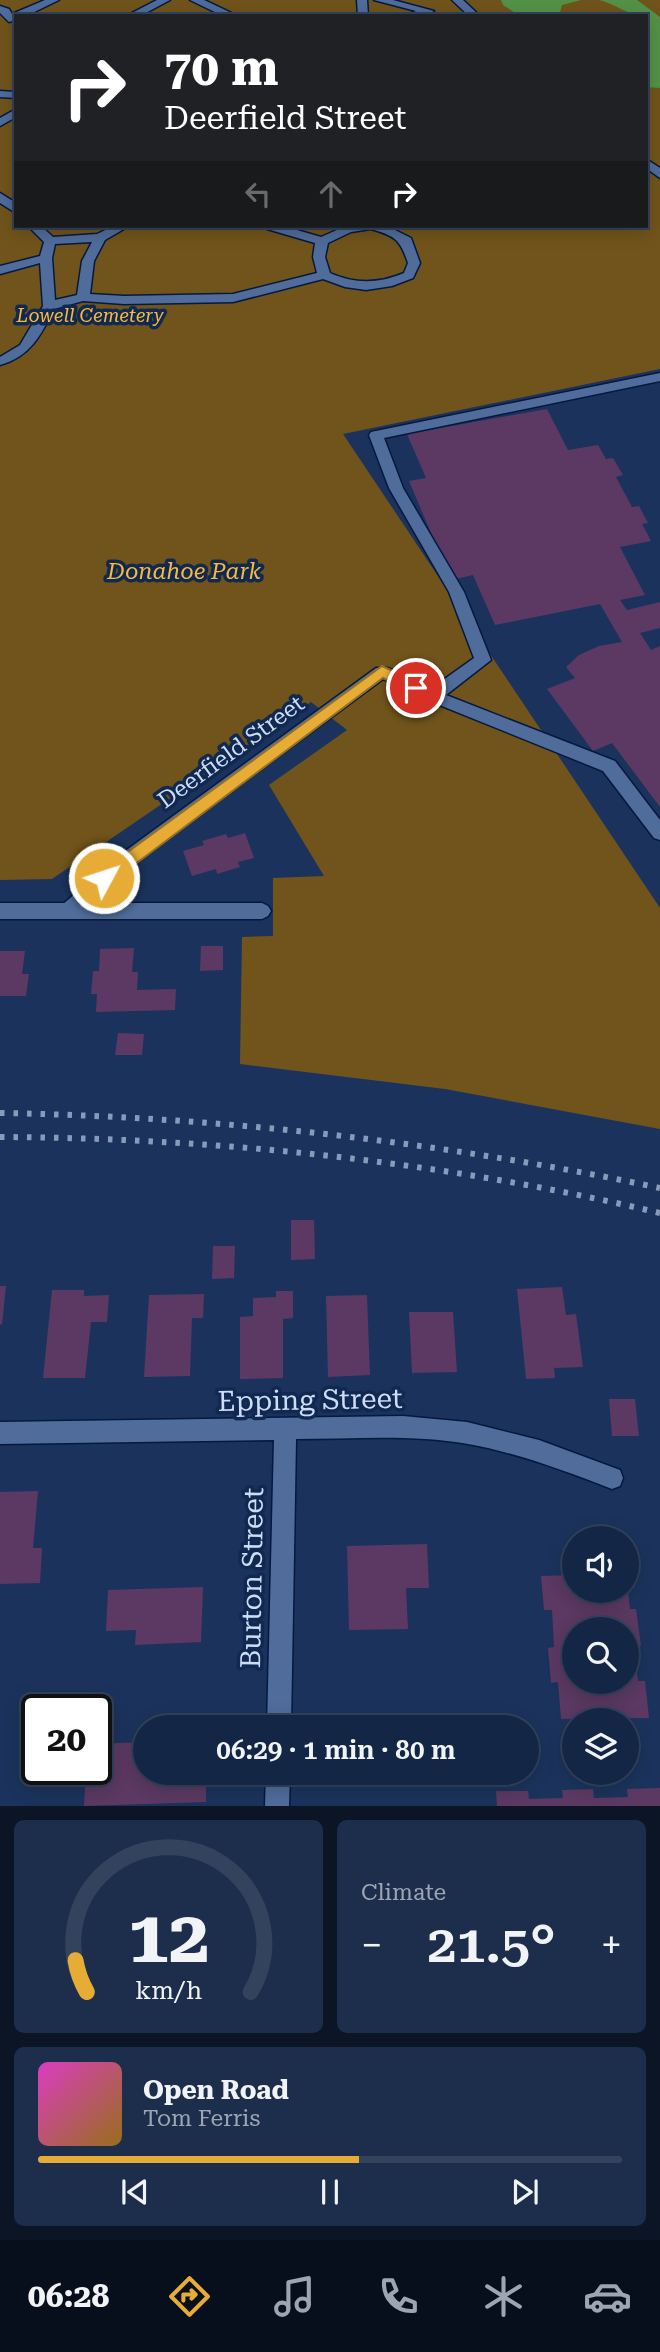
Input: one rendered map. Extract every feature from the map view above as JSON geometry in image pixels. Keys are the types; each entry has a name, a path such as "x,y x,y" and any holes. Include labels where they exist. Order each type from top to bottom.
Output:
{"street":[{"path":"22,14 54,0"},
{"path":"135,14 165,0"},
{"path":"195,0 228,14"},
{"path":"379,0 432,13"},
{"path":"457,0 473,14"},
{"path":"0,9 5,11 10,19"},
{"path":"36,228 50,241 100,237 118,228"},
{"path":"278,228 322,241 355,228"},
{"path":"49,306 83,297 124,300 233,299 324,275 344,284 364,287 394,283 409,275 414,263 407,241 392,231 381,228"},
{"path":"83,297 88,261 100,237"},
{"path":"0,361 15,357 32,340 49,306 46,258 50,241"},
{"path":"322,241 319,257 324,275"},
{"path":"0,270 46,258"},
{"path":"433,696 483,660 456,592 396,488 376,435 660,377"},
{"name":"Deerfield Street","path":"67,911 123,862 382,672 433,696"},
{"path":"433,696 609,766 660,832"},
{"path":"0,911 262,911"},
{"name":"Epping Street","path":"0,1433 403,1427 467,1433 539,1451 612,1478"},
{"name":"Burton Street","path":"279,1715 285,1430"},
{"path":"277,1806 278,1785"}],"green space":[{"name":"Donahoe Park","path":"0,0 660,0 660,369 343,434 660,908 660,1129 445,1089 240,1064 242,937 273,936 273,878 324,876 269,785 347,730 311,702 52,879 0,880"}],"shaded area":[{"path":"501,0 581,0 562,5 560,14 517,14 503,5"},
{"path":"599,0 637,0 660,17 660,88 648,87 648,14 633,14"}],"building":[{"path":"547,409 568,450 598,445 606,459 613,458 623,475 616,477 632,507 639,506 648,523 642,524 651,541 620,547 645,595 620,600 627,610 660,602 660,628 640,633 651,650 660,646 660,807 612,743 593,751 547,689 575,678 566,667 579,655 599,646 622,642 600,604 495,625 473,575 451,580 409,481 426,478 407,434"},
{"path":"245,833 254,858 238,862 240,867 217,874 216,869 192,876 183,851 204,845 202,841 226,834 228,838"},
{"path":"201,946 223,946 223,970 200,971"},
{"path":"134,948 132,972 138,972 137,990 176,989 175,1010 96,1012 97,994 91,994 93,971 99,971 100,949"},
{"path":"0,951 25,951 22,974 29,974 26,996 0,996"},
{"path":"118,1033 144,1034 142,1055 115,1055"},
{"path":"291,1220 314,1220 315,1259 291,1260"},
{"path":"213,1246 235,1246 234,1278 212,1279"},
{"path":"0,1286 6,1286 2,1325 0,1324"},
{"path":"562,1287 566,1315 576,1314 583,1367 554,1368 555,1378 526,1379 517,1289"},
{"path":"52,1290 84,1290 84,1296 109,1295 107,1322 91,1322 85,1378 43,1378"},
{"path":"276,1291 293,1291 293,1318 283,1319 283,1378 240,1379 240,1317 253,1316 253,1298 276,1297"},
{"path":"204,1294 203,1318 192,1318 190,1376 144,1377 149,1295"},
{"path":"367,1295 370,1375 328,1377 326,1296"},
{"path":"409,1312 453,1312 457,1372 412,1373"},
{"path":"609,1399 635,1399 639,1436 612,1436"},
{"path":"38,1491 33,1548 42,1548 40,1583 0,1584 0,1492"},
{"path":"427,1544 429,1588 406,1588 408,1629 349,1630 347,1546"},
{"path":"562,1575 562,1603 629,1603 630,1609 636,1609 637,1617 562,1617 562,1694 639,1694 639,1681 645,1681 649,1718 639,1718 639,1708 562,1708 561,1719 558,1682 551,1683 548,1648 554,1647 552,1610 544,1610 541,1576"},
{"path":"203,1587 201,1642 135,1645 136,1630 106,1631 108,1590"},
{"path":"133,1742 133,1785 206,1785 206,1802 84,1806 85,1785 112,1785 112,1743"},
{"path":"660,1788 660,1806 497,1806 496,1791 528,1791 529,1799 563,1798 562,1790 593,1789 594,1798 628,1797 627,1789"}],"railway":[{"path":"0,1113 166,1120 332,1135 496,1157 660,1188"},
{"path":"0,1137 166,1142 332,1156 497,1180 660,1213"}],"route":[{"path":"104,878 382,672 416,688"}],"park label":[{"name":"Lowell Cemetery","path":"90,315"}]}
